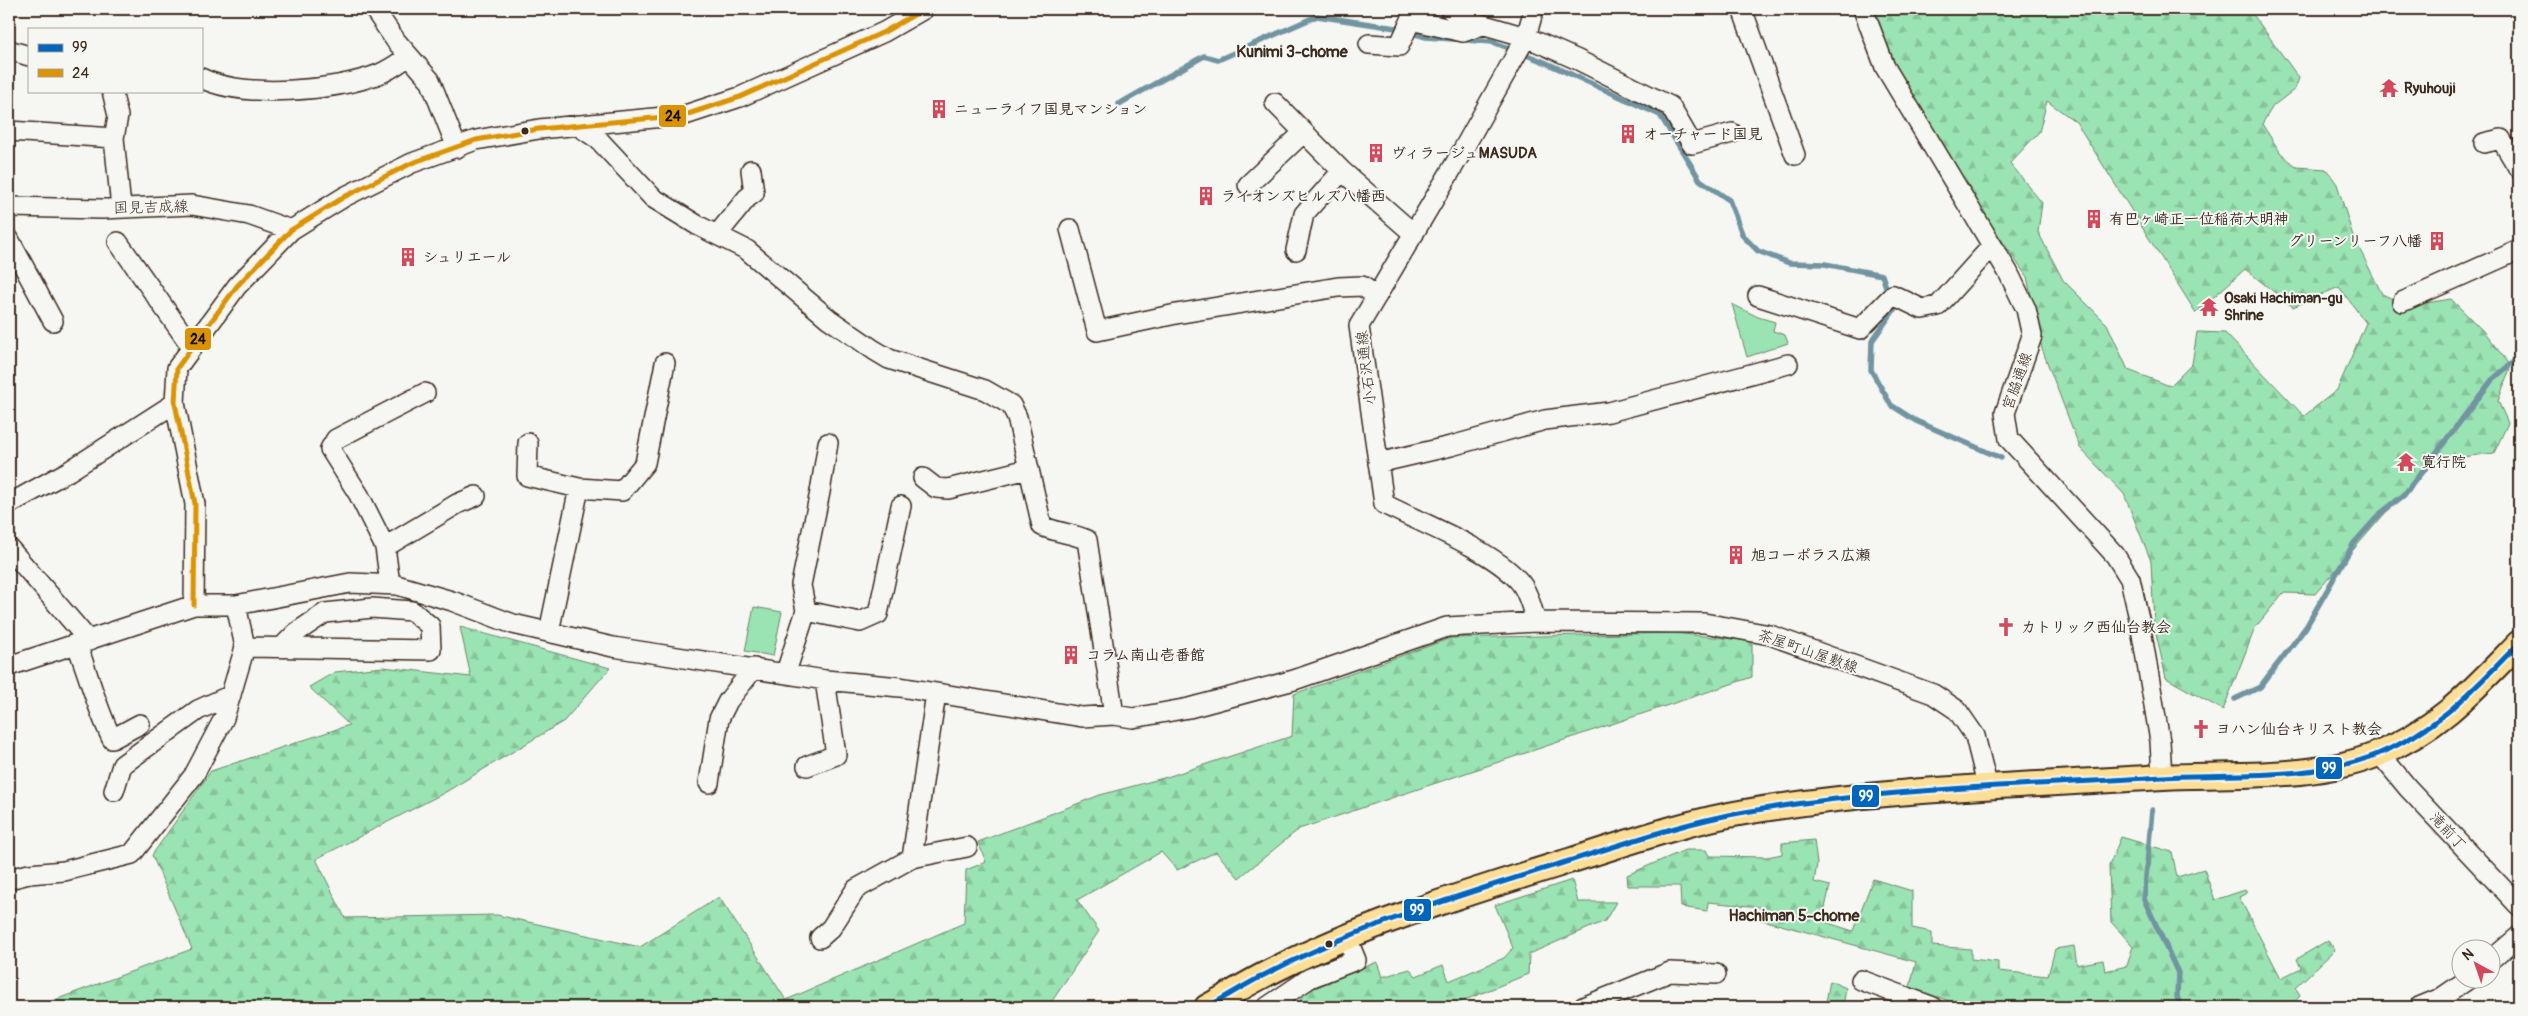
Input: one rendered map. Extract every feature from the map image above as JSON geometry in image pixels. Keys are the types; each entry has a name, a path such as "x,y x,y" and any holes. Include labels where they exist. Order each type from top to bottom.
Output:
{"main road":[{"path":"1207,1007 1275,970 1348,938 1511,879 1688,824 1743,812 1870,794 2162,777 2270,773 2332,767 2379,753 2427,730 2446,716 2519,643"}],"street":[{"path":"374,9 409,56 430,80 456,148"},
{"path":"194,605 195,504 175,404 177,368 191,346 237,286 291,230 344,197 412,163 476,140 577,125 685,115 740,97 884,32 924,9"},
{"path":"1450,9 1464,19 1526,37 1578,60 1670,106 1692,144 1732,134"},
{"path":"1526,37 1534,9"},
{"path":"1742,9 1795,155"},
{"name":"宮脇通線","path":"1863,9 1886,67 1992,246 2026,309 2031,325 2030,347 2005,413 2009,439 2115,555 2130,579 2160,740 2162,777"},
{"path":"1369,44 1399,46 1411,20 1463,32 1483,25"},
{"name":"小石沢通線","path":"1526,37 1360,326 1384,504 1493,558 1520,581 1536,622"},
{"path":"9,50 28,56"},
{"path":"202,78 218,86 302,91 380,74 409,56"},
{"path":"112,92 118,116 114,138 122,208"},
{"path":"1274,103 1342,171 1414,234"},
{"path":"577,125 598,139 653,198 747,250 829,319 889,359 985,390 1011,405 1017,417 1042,526 1053,531 1074,534 1088,540 1114,715"},
{"path":"9,131 114,138"},
{"path":"1248,185 1304,132"},
{"path":"2484,143 2501,139 2519,168"},
{"path":"717,235 747,198 754,193 751,170"},
{"path":"1296,250 1304,214 1342,171"},
{"name":"国見吉成線","path":"9,207 122,208 192,205 249,215 291,230"},
{"path":"1070,229 1097,331 1176,314 1338,287 1362,286 1377,296"},
{"path":"9,239 53,321"},
{"path":"118,242 191,346"},
{"path":"1758,296 1860,329 1893,295 1922,309 1938,306 1992,246"},
{"path":"2402,302 2519,250"},
{"path":"528,443 527,476 579,488 622,491 645,463 665,363"},
{"path":"1378,462 1451,446 1544,420 1609,412 1788,364"},
{"path":"390,584 385,547 358,495 330,449 336,439 426,392"},
{"path":"9,504 69,471 175,404"},
{"path":"786,672 806,611 801,585 828,443"},
{"path":"923,478 936,488 948,490 1028,469"},
{"path":"549,632 579,488"},
{"path":"385,547 456,504 476,496"},
{"path":"806,611 860,622 878,614 901,506"},
{"path":"9,548 83,643 100,714 112,740 140,724"},
{"name":"茶屋町山屋敷線","path":"9,666 194,605 236,605 350,583 390,584 452,601 513,624 613,646 786,672 825,680 936,693 1082,716 1114,715 1134,718 1189,708 1294,680 1447,627 1536,622 1680,622 1770,635 1933,694 1957,710 1975,736 1988,788"},
{"path":"9,878 64,871 132,854 194,775 224,718 245,647 236,605"},
{"path":"245,647 431,650 430,626 412,610 372,608 325,613 297,632 282,647"},
{"path":"709,784 719,719 728,701 754,668"},
{"path":"807,766 836,755 825,680"},
{"path":"912,858 936,693"},
{"path":"114,791 122,765 198,710 230,695"},
{"name":"滝前丁","path":"2379,753 2408,788 2519,906"},
{"path":"820,938 831,928 856,888 912,858 966,847"},
{"path":"2500,952 2519,936"},
{"path":"1267,1007 1310,978 1356,960 1348,938"},
{"path":"1583,1007 1670,972 1716,974"},
{"path":"1861,980 1933,1007"},
{"path":"2419,1007 2441,998 2456,988"}],"green space":[{"name":"Osaki Hachiman-gu Shrine","path":"1873,9 2249,9 2299,78 2295,89 2273,106 2262,124 2280,152 2296,167 2326,169 2337,184 2353,236 2382,294 2408,306 2451,299 2482,330 2511,366 2498,401 2508,423 2494,453 2454,458 2431,466 2387,511 2315,594 2283,593 2255,628 2223,710 2166,678 2154,624 2151,561 2124,494 2080,448 2042,349 2027,277 1983,213 1897,70","holes":["2047,101 2076,122 2196,313 2245,269 2293,307 2339,287 2366,323 2337,390 2304,416 2225,333 2197,332 2192,364 2170,386 2128,370 2107,324 2063,280 2038,232 2042,203 2010,163 2039,132"]},
{"path":"1732,304 1758,317 1775,322 1773,331 1785,335 1788,343 1747,357"},
{"path":"754,607 782,612 773,656 745,651"},
{"path":"460,627 610,668 564,721 444,793 316,859 345,918 497,915 640,947 719,897 786,1000 964,923 966,870 986,862 978,842 1100,795 1167,777 1292,736 1294,694 1451,638 1674,633 1752,641 1752,677 1299,829 1239,878 1216,852 1177,870 1161,852 1077,900 1099,931 1048,1007 36,1007 192,949 152,855 211,771 349,725 309,687 335,672 383,667 471,677"},
{"path":"2121,837 2172,852 2177,877 2204,869 2215,900 2245,890 2247,893 2239,897 2281,978 2301,968 2297,959 2328,940 2335,950 2295,988 2300,996 2290,1007 1966,1007 1910,987 1916,962 1759,919 1760,907 1708,902 1707,911 1681,907 1680,886 1628,886 1627,875 1685,850 1706,850 1709,856 1767,857 1782,854 1782,843 1814,840 1817,864 1814,882 1830,886 1822,921 1853,931 1873,879 1912,891 1912,928 1932,932 1932,946 1971,949 1971,959 1998,962 1998,971 2048,976 2055,949 2074,946 2077,965 2103,960 2105,971 2127,966 2133,946 2111,922 2109,866"},
{"path":"1572,880 1578,902 1616,902 1605,921 1529,954 1528,974 1448,1007 1305,1007 1298,995 1377,962 1382,977 1410,969 1416,976 1443,965 1449,981 1504,958 1513,948 1495,905"},
{"path":"1830,981 1846,988 1843,1007 1825,1007"}],"waterway":[{"path":"1119,104 1204,56 1218,60 1317,16 1396,28 1426,37 1493,42 1542,61 1660,115 1700,180 1729,200 1743,236 1758,251 1789,263 1825,264 1882,275 1886,287"},
{"path":"1892,304 1894,310 1872,341 1871,370 1891,405 1916,421 2001,458"},
{"path":"2235,699 2260,687 2306,627 2354,543 2380,514 2404,495 2492,380 2519,357"},
{"path":"2152,810 2144,899 2178,973 2177,997 2181,1007"}],"transit line":[{"name":"24","path":"194,605 195,504 175,403 177,368 237,286 291,230 344,197 412,163 476,140 539,129 685,115 740,97 884,32 924,9"},
{"name":"99","path":"1207,1007 1248,983 1309,953 1382,923 1634,840 1723,816 1797,804 1901,793 2163,777 2272,774 2299,772 2352,763 2400,744 2438,720 2471,692 2519,643"}],"place":[{"name":"Ryuhouji","path":"2389,88"},
{"name":"ニューライフ国見マンション","path":"939,109"},
{"name":"オーチャード国見","path":"1628,134"},
{"name":"ヴィラージュMASUDA","path":"1376,153"},
{"name":"ライオンズヒルズ八幡西","path":"1206,196"},
{"name":"有巴ヶ崎正一位稲荷大明神","path":"2094,219"},
{"name":"グリーンリーフ八幡","path":"2437,241"},
{"name":"シュリエール","path":"408,257"},
{"name":"Osaki Hachiman-gu Shrine","path":"2209,307"},
{"name":"寛行院","path":"2406,462"},
{"name":"旭コーポラス広瀬","path":"1736,555"},
{"name":"カトリック西仙台教会","path":"2006,627"},
{"name":"コラム南山壱番館","path":"1071,655"},
{"name":"ヨハン仙台キリスト教会","path":"2201,729"}],"district":[{"name":"Kunimi 3-chome","path":"1292,51"},
{"name":"Hachiman 5-chome","path":"1794,915"}]}
